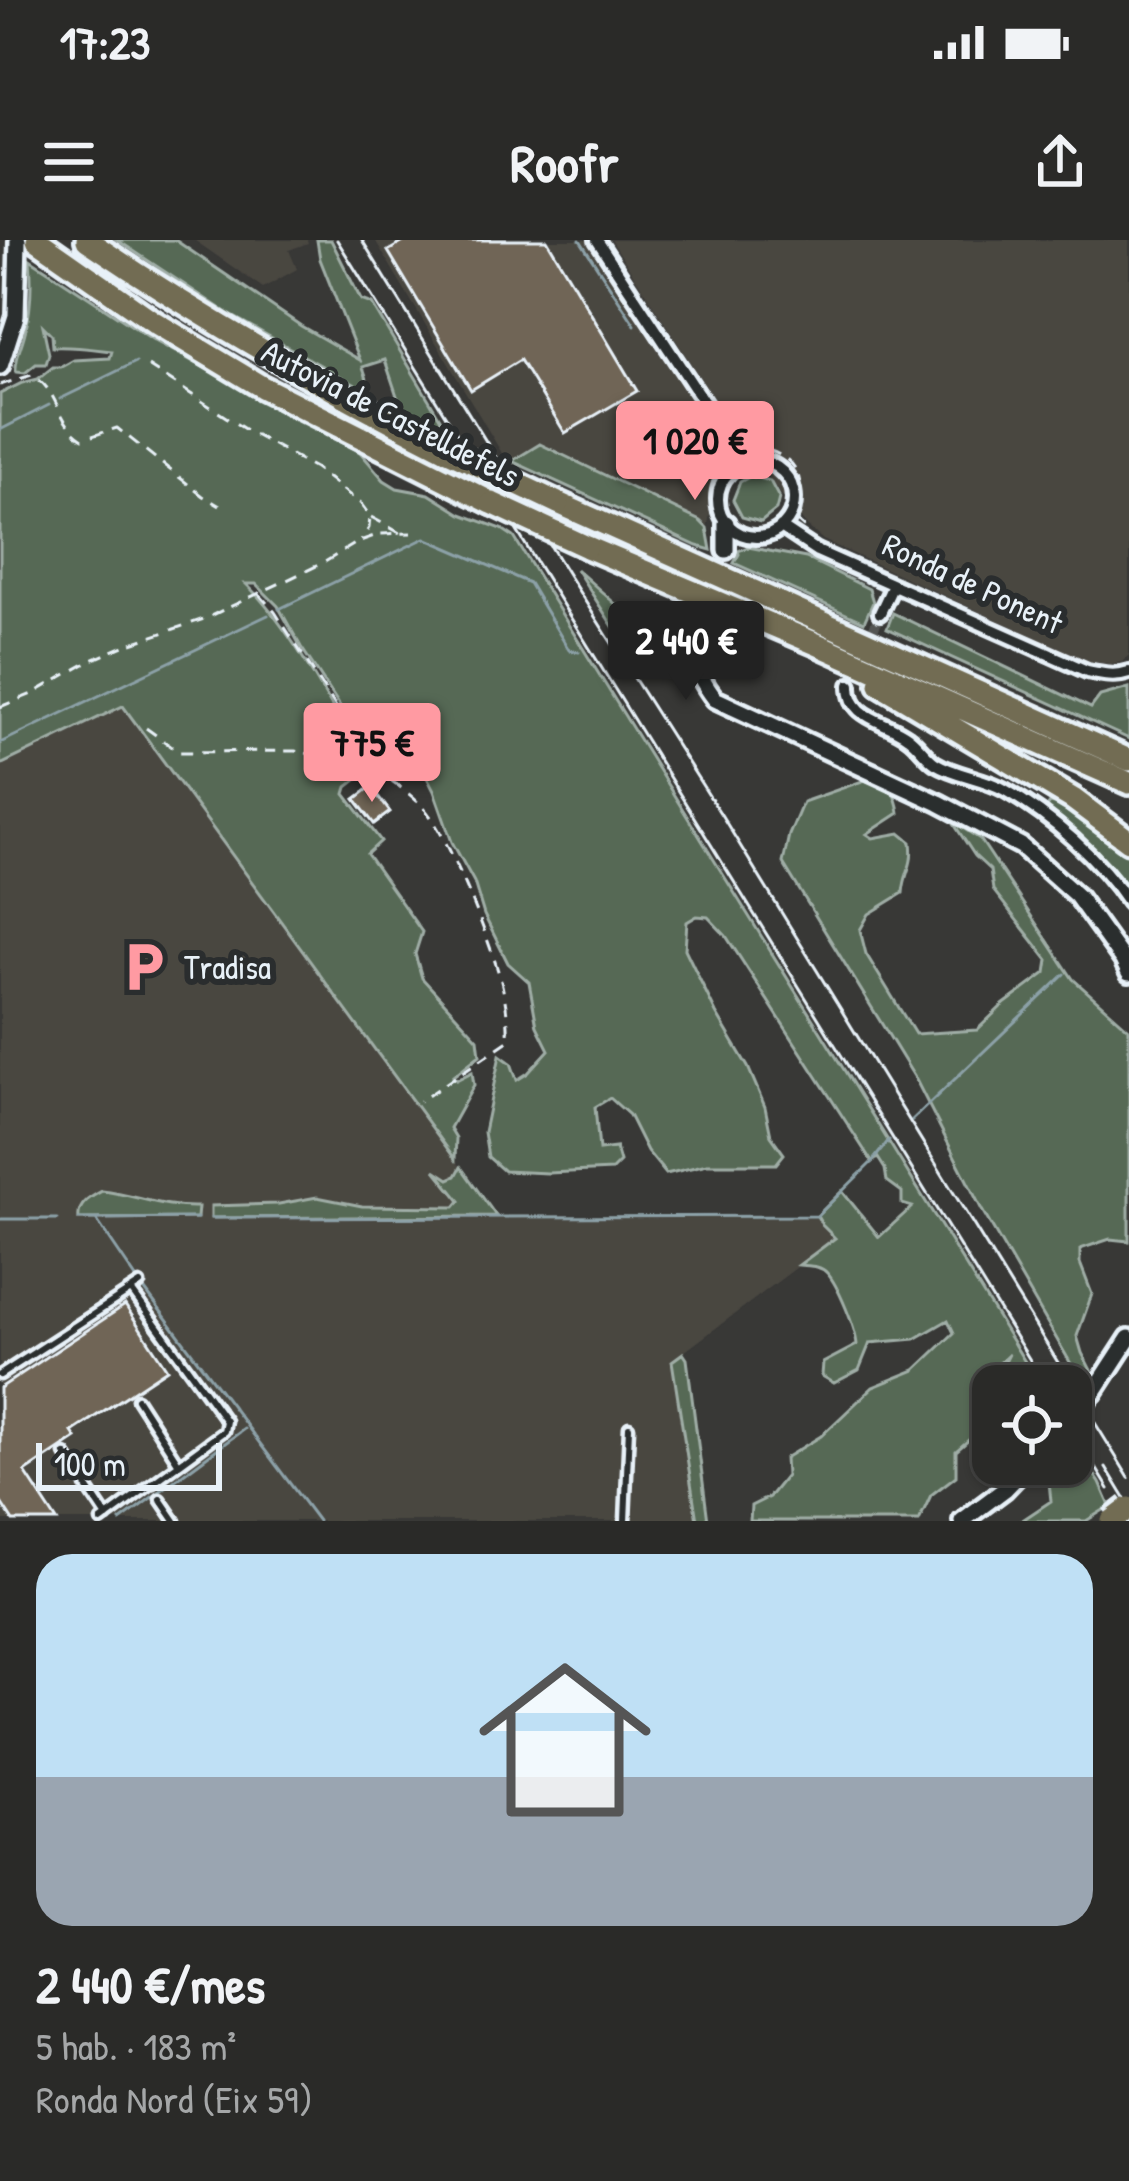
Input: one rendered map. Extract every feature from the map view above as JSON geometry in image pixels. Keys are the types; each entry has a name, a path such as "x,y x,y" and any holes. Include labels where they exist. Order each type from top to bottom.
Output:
{"highway":[{"name":"Autovia de Castelldefels","path":"87,240 278,361 448,452 1129,760"},
{"name":"Autovia de Castelldefels","path":"27,242 262,387 492,503 1129,783"},
{"path":"819,645 1073,799 1129,841"},
{"path":"1115,1521 1129,1511"}],"main road":[{"path":"0,366 16,316 27,242"},
{"path":"727,523 726,550 744,535"},
{"path":"699,618 694,661 699,678 715,699 1021,846 1077,896 1129,973"},
{"path":"1092,1394 1129,1339"},
{"path":"962,1521 1009,1485"}],"street":[{"path":"597,240 747,461"},
{"path":"730,442 733,469"},
{"path":"727,523 718,499 733,469 747,461 776,466 791,484 793,507 781,527 764,536 744,535"},
{"name":"Ronda de Ponent","path":"781,527 817,551 1088,671 1125,673"},
{"path":"880,613 893,585"},
{"path":"850,686 850,699 857,710 906,735 937,764 1004,789 1058,827 1095,860 1129,903"}],"lane":[{"path":"0,1375 140,1283"},
{"path":"65,1454 104,1519 224,1431 226,1421 131,1290"},
{"path":"137,1399 179,1464"},
{"path":"625,1521 628,1426"},
{"path":"160,1499 175,1521"}],"path":[{"path":"148,366 315,468 361,504 370,517 400,533"},
{"path":"0,385 32,375 46,383 72,433 82,439 117,428 220,506"},
{"path":"746,444 782,454 797,470 802,490 798,522 812,534"},
{"path":"359,541 369,528 370,517"},
{"path":"0,707 126,645 204,620 359,541 380,534 412,533"},
{"path":"260,593 379,774"},
{"path":"146,728 179,752 295,751 328,757 387,777 423,807 469,895 502,985 508,1041 420,1101"}],"shaded area":[{"path":"194,240 308,243 289,250 297,269 263,288"},
{"path":"375,240 587,240 725,449 707,528 540,444 512,461 503,455"},
{"path":"611,240 1129,240 1129,655 1111,664 1087,661 823,540 754,461"},
{"name":"Tradisa","path":"123,706 496,1215 817,1216 836,1238 672,1361 697,1521 0,1521 0,765"}],"green space":[{"path":"117,240 175,240 360,360 320,259 317,240 331,240 361,300 372,304 447,430 402,411 385,360 363,367 372,394 227,313"},
{"path":"30,259 155,341 360,452 397,488 429,494 514,537 1027,1365 1006,1365 1009,1354 997,1365 972,1365 972,1437 956,1451 956,1476 931,1495 919,1521 750,1521 751,1506 769,1497 786,1476 785,1458 821,1436 873,1387 915,1370 954,1333 948,1320 915,1339 870,1343 859,1370 834,1383 822,1376 823,1363 857,1345 850,1318 827,1273 799,1265 835,1238 817,1216 842,1191 879,1237 912,1207 902,1204 902,1192 887,1181 878,1158 872,1162 726,936 708,917 687,922 685,949 765,1107 771,1136 784,1154 776,1164 707,1164 666,1174 647,1151 629,1115 610,1098 595,1107 599,1150 616,1148 620,1162 612,1170 504,1171 488,1157 484,1132 500,1055 511,1063 517,1080 549,1050 537,1026 529,982 508,963 484,915 474,882 416,756 398,747 373,756 278,606 256,584 246,584 297,648 369,770 345,794 381,841 367,854 422,932 415,954 422,978 478,1039 480,1055 453,1076 456,1080 472,1072 474,1085 450,1128 456,1138 455,1159 123,706 0,765 0,394 38,379 53,367 74,360 110,358 112,351 53,347 52,335 43,326 49,354 46,364 16,372 31,286"},
{"path":"540,444 700,521 707,528 711,550 512,461"},
{"path":"751,476 770,481 779,498 776,510 761,522 742,517 733,500 740,482"},
{"path":"748,547 806,558 869,589 873,602 864,622 734,563 738,551"},
{"path":"576,569 646,631 641,670"},
{"path":"893,613 1091,708 1100,696 1129,688 1129,739 887,628"},
{"path":"865,780 889,790 896,799 899,813 867,834 873,838 900,833 911,842 903,893 869,914 860,930 866,954 915,1034 977,1030 1046,973 1048,960 993,890 990,870 952,821 980,839 1073,979 1129,1029 1129,1241 1110,1239 1080,1249 1080,1263 1092,1294 1077,1336 1088,1365 1072,1365 982,1210 915,1078 783,863 803,802"},
{"path":"1050,803 1070,807 1129,849 1129,890 1089,845 1045,810"},
{"path":"461,1167 496,1216 211,1218 211,1206 279,1204 317,1197 362,1206 455,1207 460,1201 435,1170 449,1179"},
{"path":"102,1191 198,1207 197,1218 79,1219 82,1205"},
{"path":"683,1353 708,1521 697,1521 672,1361"},
{"path":"1092,1471 1110,1506 1086,1521 1021,1521 1051,1501 1049,1485 1092,1485"}],"building":[{"path":"407,240 547,240 637,391 565,433 520,360 471,390 388,251"},
{"path":"371,787 390,812 374,824 355,799"},
{"path":"125,1305 167,1369 72,1432 76,1438 25,1472 57,1521 13,1521 0,1501 0,1388"}],"waterway":[{"path":"580,240 635,325"},
{"path":"60,399 136,362"},
{"path":"0,430 49,405"},
{"path":"279,609 425,538 529,583 569,650 579,652"},
{"path":"0,743 268,615"},
{"path":"912,1120 1065,974"},
{"path":"211,1218 817,1216 889,1140"},
{"path":"96,1219 197,1218"},
{"path":"0,1219 57,1219"},
{"path":"79,1219 96,1219 136,1278"},
{"path":"145,1290 318,1521"},
{"path":"120,1521 244,1429"}],"tunnel":[{"path":"868,643 880,613"}],"railway":[{"path":"337,240 1033,1365"},
{"path":"362,240 1129,1478"},
{"path":"1092,1461 1109,1489"},
{"path":"1106,1467 1129,1505"}],"place":[{"name":"Tradisa","path":"144,967"}]}
